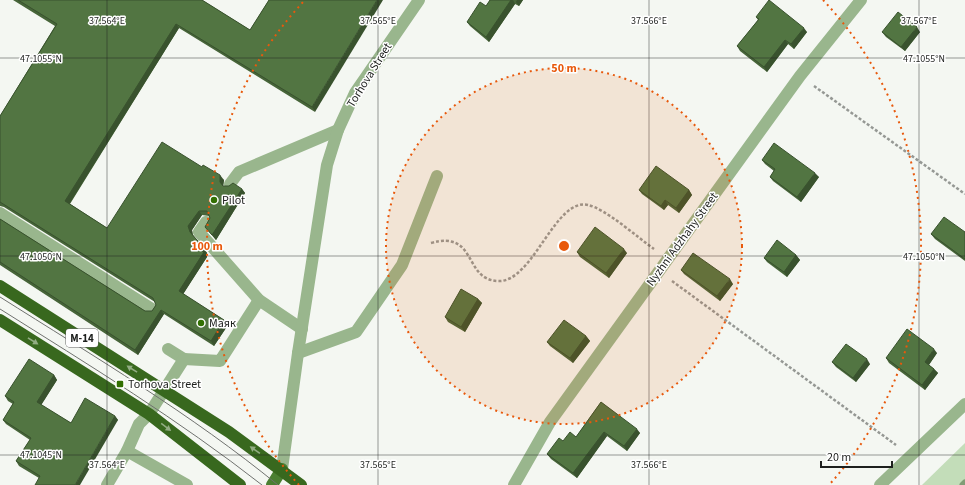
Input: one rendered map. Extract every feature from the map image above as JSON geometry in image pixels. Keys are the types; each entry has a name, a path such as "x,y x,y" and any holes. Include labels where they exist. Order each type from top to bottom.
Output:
{"highway":[{"name":"М-14","path":"0,286 165,390 282,469 301,485"},
{"name":"М-14","path":"0,320 149,414 240,485"}],"main road":[{"name":"Torhova Street","path":"272,485 282,469"}],"street":[{"name":"Torhova Street","path":"282,469 327,165 338,130 356,93 419,0"},
{"name":"Nyzhni Adzhahy Street","path":"514,485 550,422 800,76 861,0"},
{"path":"230,184 238,172 338,130"},
{"path":"298,354 356,332 402,266 437,176"},
{"path":"0,213 152,309"},
{"path":"206,222 199,232 259,300 302,329"},
{"path":"168,349 184,359 220,361 259,300"},
{"path":"107,485 127,451 140,424 149,414 184,359"},
{"path":"880,485 965,404"},
{"path":"127,451 187,485"}],"path":[{"path":"800,76 965,194"},
{"path":"428,244 441,240 456,242 465,249 475,269 485,277 497,281 509,279 520,272 559,219 576,205 587,204 598,208 668,259"},
{"path":"659,271 910,455"}],"green space":[{"path":"965,443 965,485 922,485"}],"building":[{"path":"18,0 202,0 250,30 269,0 377,0 312,107 176,24 65,201 107,228 162,142 202,167 203,165 220,175 220,182 223,186 229,186 233,183 242,189 212,235 205,227 210,218 207,211 199,211 188,226 190,232 204,248 202,251 204,252 179,291 224,320 211,341 161,310 135,350 0,262 0,219 145,311 152,311 156,305 153,298 0,202 0,116 57,24"},
{"path":"490,0 511,0 486,37 467,22 480,2 486,6"},
{"path":"769,0 804,28 791,44 785,40 764,67 737,46 759,19 756,17"},
{"path":"898,12 917,27 901,47 882,32"},
{"path":"774,143 815,173 797,197 770,177 775,169 762,160"},
{"path":"656,166 689,190 676,208 665,200 661,206 639,190"},
{"path":"944,217 965,232 965,259 931,234"},
{"path":"595,227 624,249 606,273 577,252"},
{"path":"777,240 796,255 784,272 764,258"},
{"path":"693,253 730,279 717,296 681,270"},
{"path":"461,289 478,299 461,327 445,317"},
{"path":"564,320 586,336 570,358 547,342"},
{"path":"907,329 934,349 925,362 934,369 922,385 886,358"},
{"path":"846,344 867,359 853,378 832,362"},
{"path":"29,359 54,375 37,402 71,423 85,398 115,416 75,485 35,485 40,476 16,461 31,438 3,420 14,402 5,396"},
{"path":"601,402 637,429 624,446 604,432 573,473 547,454 559,438 563,441 570,432 576,437"}],"tram line":[{"path":"0,297 177,410 245,459 278,485"},
{"path":"0,309 100,372 199,438 262,485"}],"place":[{"name":"Pilot","path":"214,200"},
{"name":"Маяк","path":"201,323"},
{"name":"Torhova Street","path":"120,384"}]}
